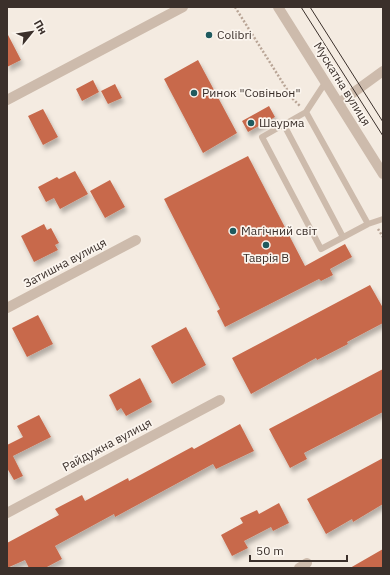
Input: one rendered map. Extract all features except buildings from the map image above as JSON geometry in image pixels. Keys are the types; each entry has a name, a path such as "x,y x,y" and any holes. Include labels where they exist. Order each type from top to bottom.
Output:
{"street":[{"path":"7,100 183,7"},
{"name":"Мускатна вулиця","path":"278,7 383,174"},
{"path":"339,103 383,71"},
{"name":"Затишна вулиця","path":"7,308 136,240"},
{"name":"Райдужна вулиця","path":"7,513 220,400"}],"lane":[{"path":"325,82 306,112 284,126 262,137 321,248 368,224 383,219"},
{"path":"306,112 368,224"},
{"path":"284,126 343,237"}],"path":[{"path":"235,7 293,99 306,112"}],"tram line":[{"path":"301,7 383,136"},
{"path":"310,7 383,122"}],"place":[{"name":"Colibri","path":"209,35"},
{"name":"Ринок \"Совіньон\"","path":"194,93"},
{"name":"Шаурма","path":"251,123"},
{"name":"Магічний світ","path":"233,231"},
{"name":"Таврія В","path":"266,245"}]}
